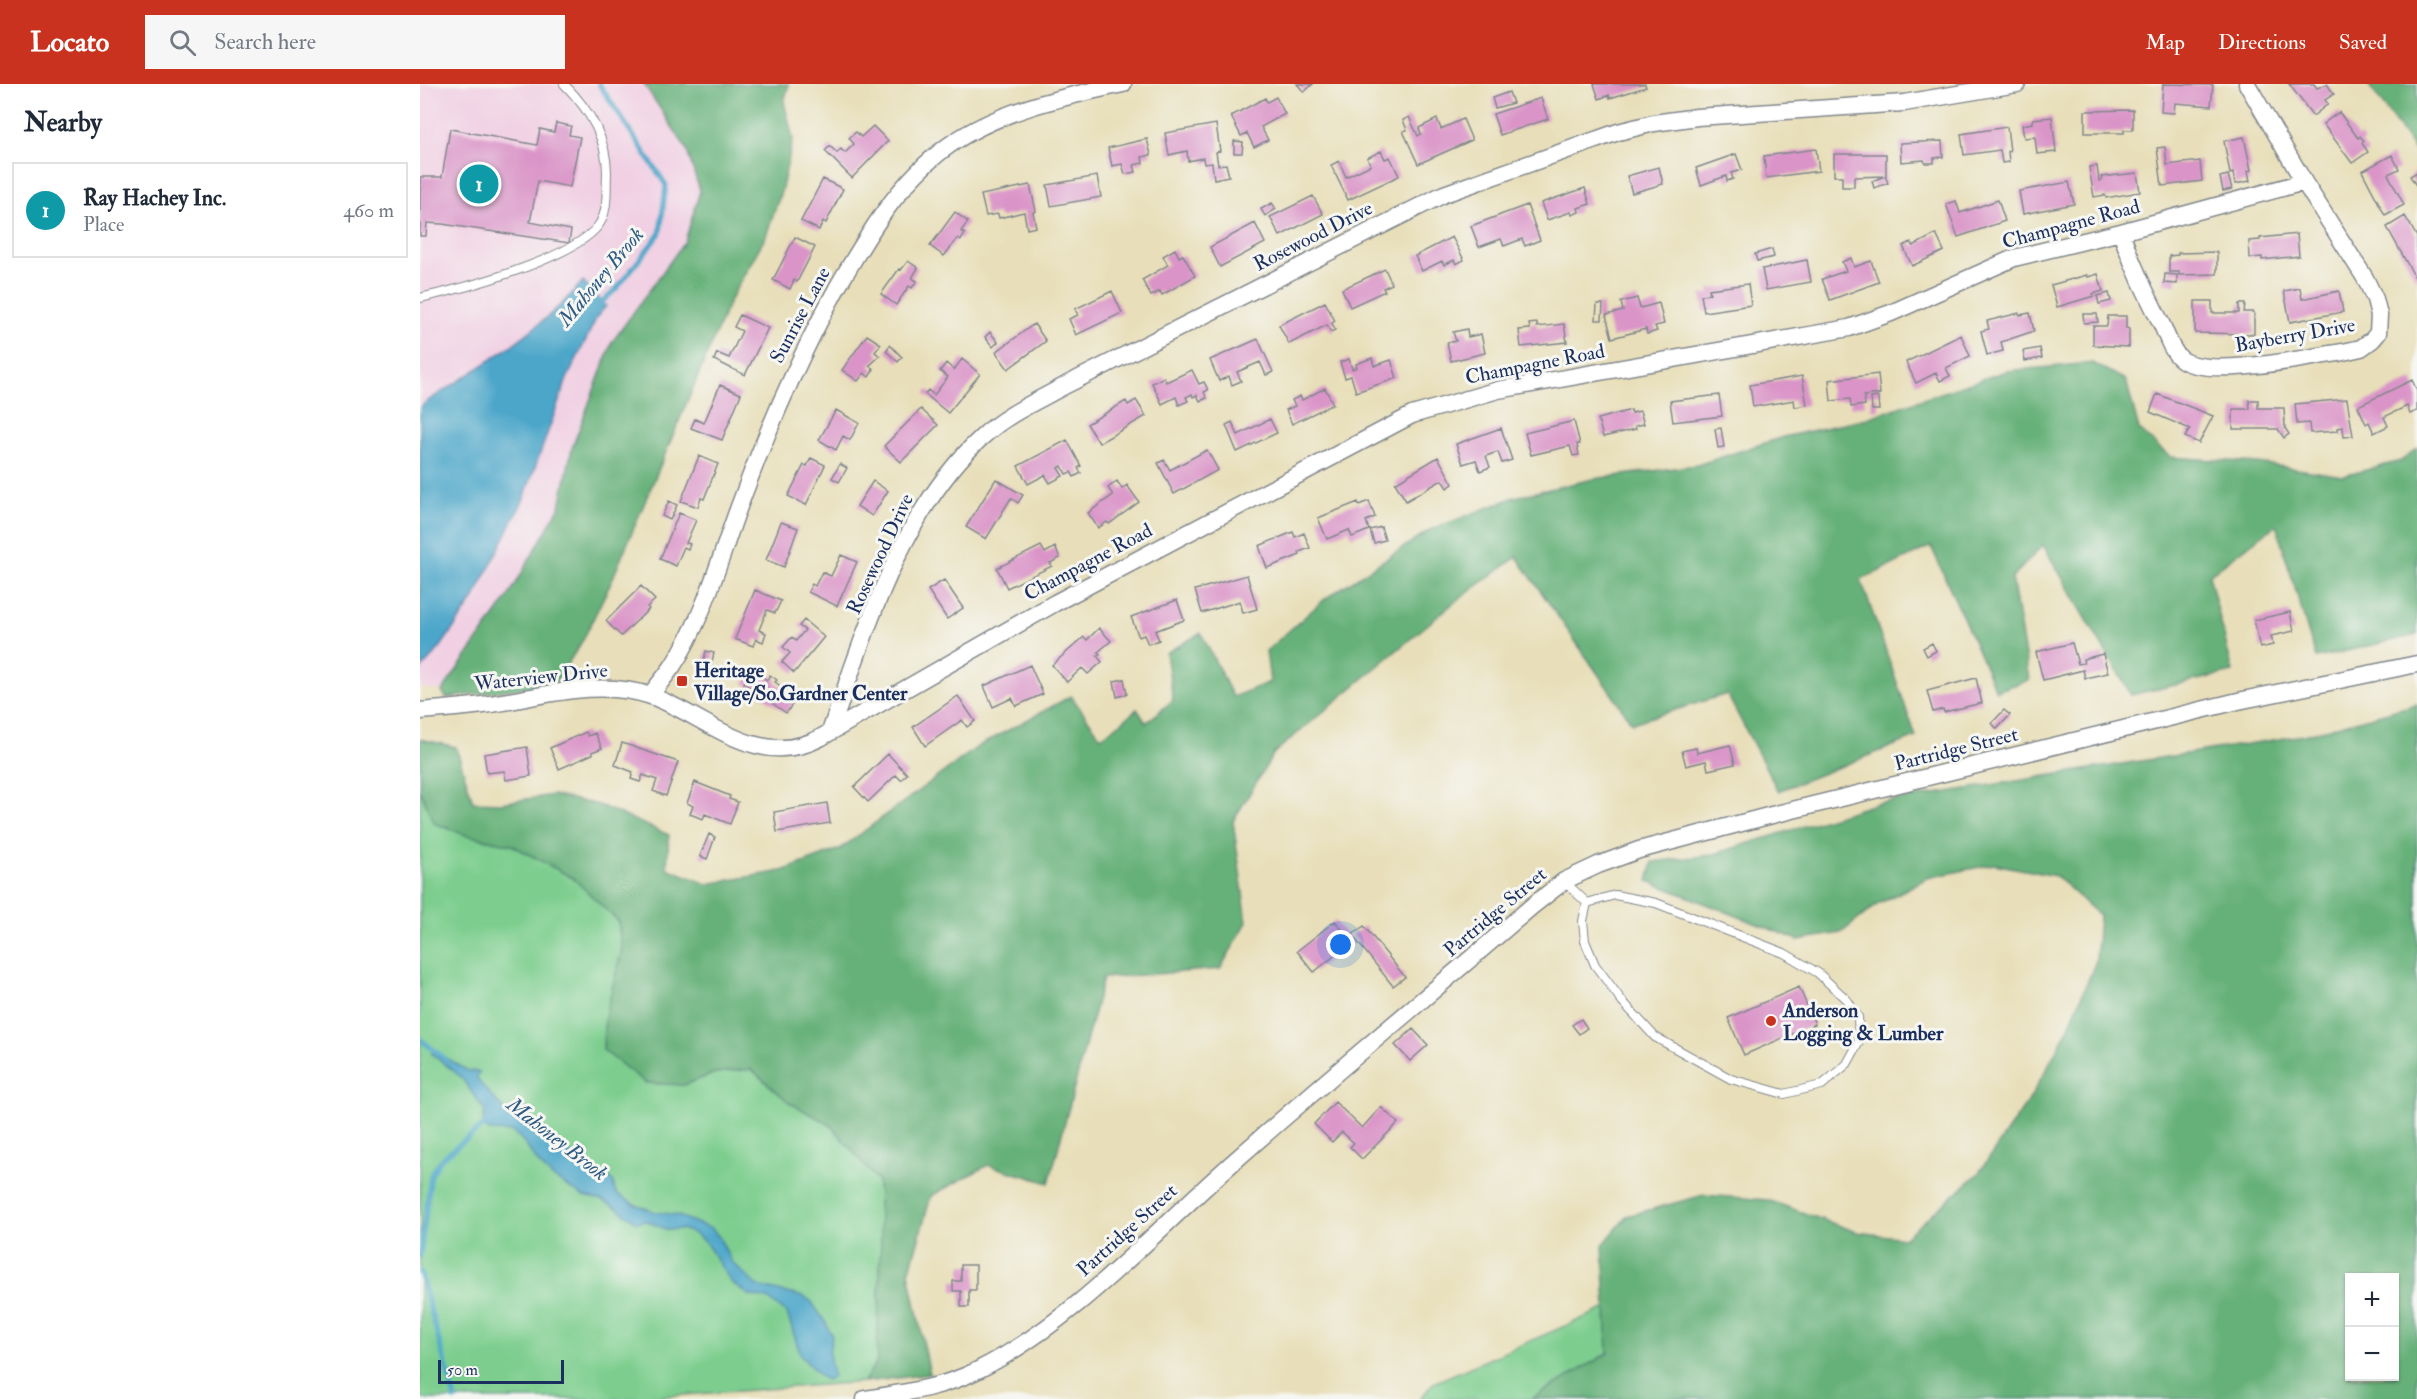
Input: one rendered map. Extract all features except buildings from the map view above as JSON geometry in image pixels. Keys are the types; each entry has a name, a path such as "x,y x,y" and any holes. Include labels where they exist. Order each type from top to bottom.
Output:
{"street":[{"name":"Sunrise Lane","path":"650,696 672,666 694,624 765,435 798,364 863,243 894,199 927,164 948,146 967,135 1018,111 1123,84"},
{"name":"Rosewood Drive","path":"830,732 890,573 926,504 941,481 982,436 1055,390 1444,194 1610,134 1668,121 1892,105 2017,84"},
{"name":"Bayberry Drive","path":"2121,232 2137,275 2169,341 2178,356 2187,362 2204,367 2228,368 2361,348 2375,336 2379,328 2375,299 2365,278 2304,182 2247,84"},
{"name":"Champagne Road","path":"830,732 1055,603 1412,415 1498,390 1849,328 1883,316 2014,258 2121,232 2304,182"},
{"name":"Partridge Street","path":"864,1399 922,1391 977,1371 1024,1345 1076,1304 1237,1159 1564,881 1639,850 1772,815 2238,701 2417,664"},
{"name":"Waterview Drive","path":"420,711 493,704 594,688 618,689 650,696 740,741 756,746 790,749 810,744 830,732"}],"lane":[{"path":"420,298 495,278 570,247 597,227 603,216 606,199 607,164 602,142 588,110 564,84"},
{"path":"1564,881 1587,903"},
{"path":"1615,895 1656,903 1784,953 1818,973 1847,1000 1858,1017 1859,1042 1847,1064 1822,1085 1784,1094 1731,1079 1655,1037 1622,1001 1595,965 1585,941 1583,921 1587,903 1615,895"}],"shaded area":[{"path":"420,84 644,84 686,148 700,191 685,241 612,342 572,448 560,506 508,597 442,691 420,688"}],"green space":[{"path":"644,84 789,84 784,102 793,139 781,192 766,236 730,300 612,580 583,640 555,684 446,698 442,691 508,597 560,506 572,448 612,342 685,241 700,191 686,148"},
{"path":"2368,84 2417,84 2417,153"},
{"path":"2092,363 2126,380 2139,430 2170,457 2258,463 2343,476 2401,461 2417,448 2417,635 2316,658 2276,525 2209,575 2233,672 2131,695 2043,545 2012,578 2029,680 1996,691 1931,546 1861,580 1916,737 1778,791 1727,694 1632,723 1517,557 1451,605 1274,753 1233,821 1247,922 1220,969 1103,978 1049,1183 988,1165 931,1196 909,1273 930,1374 864,1382 877,1361 881,1240 878,1181 831,1125 790,1103 751,1069 715,1073 684,1085 646,1083 603,1050 605,1017 622,950 618,921 573,878 512,845 466,835 434,823 420,790 420,739 456,747 473,802 501,803 553,795 599,805 669,835 667,868 707,884 782,871 840,849 979,746 1071,696 1101,737 1137,709 1146,723 1173,700 1166,653 1201,633 1233,697 1270,682 1266,651 1326,598 1430,530 1515,497 1593,479 1697,465 1783,437 1861,420 2006,371"},
{"path":"2417,704 2417,1399 1531,1399 1608,1353 1603,1245 1627,1216 1704,1195 1768,1200 1857,1232 1904,1238 1978,1174 2031,1097 2068,1029 2096,961 2099,915 2056,876 1994,864 1927,878 1878,904 1841,933 1798,940 1648,881 1653,862 1711,855 1878,803 2304,735"},
{"path":"420,790 434,823 466,835 512,845 573,878 618,921 622,950 605,1017 603,1050 646,1083 684,1085 715,1073 751,1069 790,1103 831,1125 878,1181 881,1240 877,1361 864,1382 626,1399 420,1399"},
{"path":"1646,1291 1692,1399 1420,1399 1433,1383"}],"water":[{"path":"583,281 606,306 597,317 567,379 523,501 473,600 440,648 420,670 420,408 530,331 567,299"},
{"path":"431,1053 443,1056 468,1071 480,1072 477,1076 478,1081 509,1115 531,1127 552,1146 569,1152 579,1165 590,1173 609,1177 614,1182 617,1194 634,1204 656,1212 676,1215 712,1229 719,1237 731,1261 757,1286 804,1297 811,1301 832,1336 829,1353 833,1376 827,1380 821,1377 801,1356 787,1313 768,1299 749,1295 731,1282 706,1243 693,1233 681,1229 667,1230 647,1221 636,1222 601,1200 583,1196 552,1177 520,1138 512,1132 490,1131 485,1128 483,1121 485,1111 461,1077"}],"waterway":[{"name":"Mahoney Brook","path":"598,306 617,288 660,233 666,185 599,84"},
{"name":"Mahoney Brook","path":"420,1039 445,1059"},
{"path":"420,1256 431,1175 442,1158 488,1122"},
{"path":"420,1272 455,1399"}],"place":[{"name":"Ray Hachey Inc.","path":"479,184"},
{"name":"Heritage Village/So.Gardner Center","path":"682,681"},
{"name":"Anderson Logging & Lumber","path":"1771,1021"}]}
